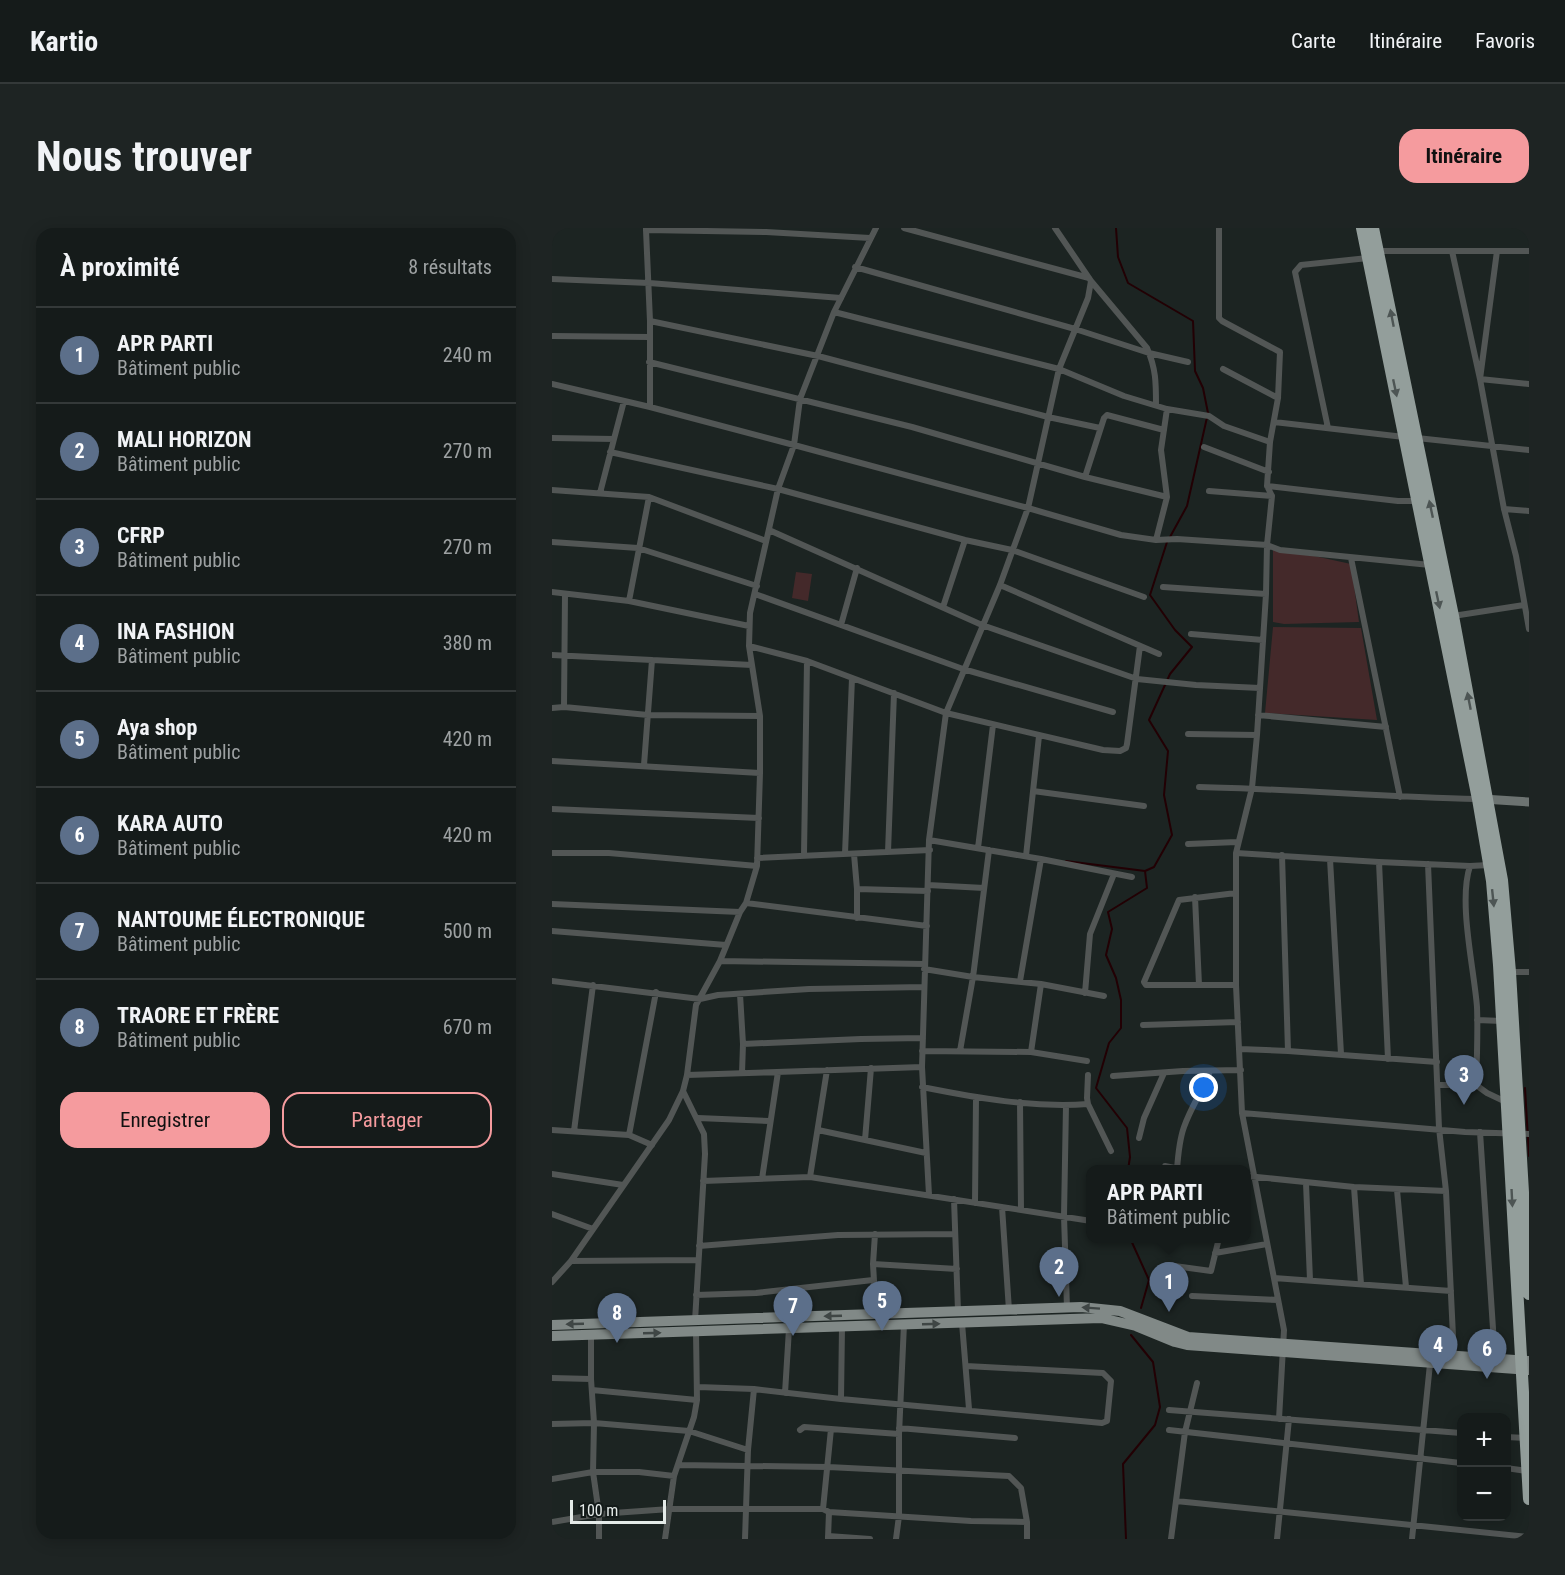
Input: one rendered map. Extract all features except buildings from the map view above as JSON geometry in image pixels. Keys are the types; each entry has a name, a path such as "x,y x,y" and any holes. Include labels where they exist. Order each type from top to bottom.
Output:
{"highway":[{"path":"1362,228 1373,254"},
{"path":"1373,228 1373,254 1410,437 1453,616 1484,799 1496,929 1507,1102 1519,1133 1529,1499"},
{"path":"1410,437 1418,501 1430,565 1502,880 1510,972 1529,1294"}],"main road":[{"path":"552,1325 789,1329 842,1327 958,1311 1067,1308 1120,1311 1188,1337 1430,1364 1525,1366"},
{"path":"552,1336 591,1336 696,1326 876,1315 962,1323 1101,1318 1136,1326 1187,1345 1454,1357 1495,1360 1525,1366"}],"street":[{"path":"552,1282 571,1261 669,1120 683,1091 687,1076 696,1005 720,961 746,903 757,866 760,773 759,716 749,646 750,613 778,489 794,445 800,399 834,312 876,228"},
{"path":"904,228 1090,279"},
{"path":"1055,228 1090,279 1149,353 1156,379 1156,405"},
{"path":"1219,228 1220,318 1280,352 1278,398 1270,442 1267,486 1272,496 1267,545 1257,735 1252,788 1236,853 1236,985 1242,1113 1249,1165"},
{"path":"650,407 650,321 646,229 798,231 870,238"},
{"path":"1452,251 1480,379 1529,629"},
{"path":"1480,379 1497,251"},
{"path":"1328,428 1294,272 1301,265 1373,254 1529,251"},
{"path":"855,267 1075,329 1149,353 1188,362"},
{"path":"552,279 649,283 841,298"},
{"path":"928,1195 922,1087 924,967 929,840 946,712 1000,585 1028,508 1059,369 1088,298 1090,279"},
{"path":"834,312 1059,369 1124,396 1167,409 1207,415 1224,426 1270,442"},
{"path":"650,321 818,356 1048,417 1100,428"},
{"path":"552,336 649,337"},
{"path":"649,362 912,427 1085,477 1167,497"},
{"path":"1223,369 1278,398"},
{"path":"1480,379 1529,384"},
{"path":"552,384 794,445 1121,535 1156,540 1178,539 1267,545 1280,550 1430,565"},
{"path":"600,493 624,401"},
{"path":"1156,540 1167,497 1161,450 1167,409"},
{"path":"1085,477 1100,428 1107,415 1111,414 1164,430"},
{"path":"1274,422 1529,450"},
{"path":"552,438 614,439"},
{"path":"1204,447 1269,472"},
{"path":"610,452 778,489 965,540 1012,550 1144,597"},
{"path":"1267,486 1398,501 1418,501"},
{"path":"552,490 649,496 765,541"},
{"path":"1209,491 1272,496"},
{"path":"629,601 649,496"},
{"path":"1504,509 1529,511"},
{"path":"769,530 982,625 1137,679 1260,688"},
{"path":"943,607 965,540"},
{"path":"552,542 638,548 757,586"},
{"path":"1352,558 1400,797"},
{"path":"841,625 857,568"},
{"path":"1000,585 1159,654"},
{"path":"1163,587 1266,594"},
{"path":"552,592 629,601 749,626"},
{"path":"564,707 565,594"},
{"path":"755,594 963,669 1050,692 1113,712"},
{"path":"1453,616 1525,601"},
{"path":"1191,634 1263,640"},
{"path":"749,646 807,661 946,712 1103,750 1124,750 1127,744 1137,679 1140,646"},
{"path":"552,655 752,665"},
{"path":"644,765 652,660"},
{"path":"804,855 807,661"},
{"path":"845,854 852,678"},
{"path":"888,852 894,693"},
{"path":"552,708 564,707 648,715 759,716"},
{"path":"1258,715 1386,727"},
{"path":"978,848 993,724"},
{"path":"1188,734 1257,735"},
{"path":"1026,856 1039,736"},
{"path":"552,761 760,773"},
{"path":"1199,787 1529,802"},
{"path":"1033,791 1144,806"},
{"path":"552,809 759,818"},
{"path":"929,840 1041,858 1132,878"},
{"path":"1188,844 1237,842"},
{"path":"757,858 930,850"},
{"path":"960,1051 973,977 989,850"},
{"path":"552,853 609,853 757,866"},
{"path":"1236,853 1470,866 1489,864"},
{"path":"854,854 857,918"},
{"path":"1282,855 1288,1051"},
{"path":"1020,981 1041,858"},
{"path":"1330,859 1341,1054"},
{"path":"1379,862 1388,1059"},
{"path":"1428,864 1439,1128 1446,1191 1454,1357"},
{"path":"1470,866 1466,879 1477,1020 1476,1085"},
{"path":"1085,993 1090,934 1114,874"},
{"path":"857,889 984,888"},
{"path":"1236,893 1179,900 1144,982 1146,985 1236,985"},
{"path":"1195,897 1199,985"},
{"path":"746,903 927,926"},
{"path":"552,904 740,912"},
{"path":"552,931 726,945"},
{"path":"720,961 924,967 973,977 1041,984 1104,996"},
{"path":"1510,972 1529,972"},
{"path":"552,981 700,999 718,995 809,989 924,987"},
{"path":"1031,1052 1041,984"},
{"path":"574,1131 592,985"},
{"path":"629,1136 656,992"},
{"path":"740,994 742,1073"},
{"path":"1477,1020 1502,1021"},
{"path":"1143,1025 1238,1023"},
{"path":"743,1044 923,1038"},
{"path":"1240,1049 1437,1062"},
{"path":"922,1051 1031,1052 1087,1061"},
{"path":"687,1076 922,1067"},
{"path":"865,1140 871,1068"},
{"path":"810,1177 827,1070"},
{"path":"1113,1076 1241,1070"},
{"path":"1180,1165 1178,1151 1183,1129 1210,1071"},
{"path":"762,1179 778,1072"},
{"path":"1138,1138 1144,1118 1164,1073"},
{"path":"1088,1075 1088,1104 1111,1150"},
{"path":"1438,1085 1476,1085 1486,1093 1507,1102"},
{"path":"922,1087 976,1098 1066,1105 1088,1104"},
{"path":"665,1539 674,1476 689,1431 698,1387 696,1295 704,1134 683,1091"},
{"path":"975,1203 976,1098"},
{"path":"1020,1102 1021,1210"},
{"path":"1066,1105 1064,1216 1067,1308"},
{"path":"1242,1113 1480,1132 1519,1133"},
{"path":"698,1118 769,1121"},
{"path":"552,1130 629,1136 652,1145"},
{"path":"818,1130 926,1153"},
{"path":"818,1130 926,1153"},
{"path":"1480,1132 1495,1360"},
{"path":"552,1174 623,1185"},
{"path":"1279,1419 1284,1330 1268,1244 1251,1176 1354,1187 1446,1191"},
{"path":"703,1181 810,1177 1086,1220"},
{"path":"1306,1183 1310,1280"},
{"path":"1354,1187 1360,1284"},
{"path":"1397,1190 1406,1287"},
{"path":"954,1199 958,1311"},
{"path":"1002,1207 1009,1310"},
{"path":"552,1215 593,1229"},
{"path":"699,1246 874,1234 955,1234"},
{"path":"874,1234 873,1280 876,1315"},
{"path":"1167,1265 1211,1271 1219,1243"},
{"path":"1215,1253 1268,1244"},
{"path":"571,1261 698,1260"},
{"path":"873,1264 957,1269"},
{"path":"1274,1278 1451,1290"},
{"path":"696,1295 756,1293 873,1280"},
{"path":"1192,1296 1278,1300"},
{"path":"896,1539 899,1516 899,1431 904,1319"},
{"path":"962,1323 969,1409"},
{"path":"841,1399 842,1327"},
{"path":"785,1393 789,1329"},
{"path":"591,1336 593,1472 599,1514 599,1539"},
{"path":"1412,1539 1430,1364"},
{"path":"698,1387 754,1389 1102,1423 1107,1421 1111,1381 1103,1373 966,1366"},
{"path":"552,1378 591,1378"},
{"path":"1171,1539 1185,1432 1197,1383"},
{"path":"745,1539 748,1450 754,1389"},
{"path":"592,1390 697,1400"},
{"path":"1169,1410 1457,1433"},
{"path":"1277,1539 1289,1419"},
{"path":"552,1424 594,1423 689,1431 748,1450"},
{"path":"800,1430 804,1427 1015,1438"},
{"path":"831,1429 826,1510 828,1538 870,1539"},
{"path":"1169,1430 1457,1463"},
{"path":"1511,1437 1526,1438"},
{"path":"678,1465 828,1467 1010,1476 1020,1488 1027,1522 1027,1539"},
{"path":"1511,1469 1527,1471"},
{"path":"552,1479 593,1472 639,1472 674,1476"},
{"path":"1176,1501 1529,1537"},
{"path":"552,1522 599,1514 670,1509 745,1509 826,1510 1027,1522"}],"shaded area":[{"path":"1273,547 1351,564 1359,622 1284,624 1273,622"},
{"path":"796,572 812,574 808,601 792,598"},
{"path":"1273,627 1361,628 1377,720 1265,713"}],"waterway":[{"path":"1116,228 1118,257 1128,283 1193,321 1195,371 1203,388 1208,413 1187,506 1170,537"},
{"path":"1129,1165 1127,1128 1096,1088 1109,1043 1121,1028 1121,1000 1116,978 1106,955 1112,929 1108,912 1147,888 1145,871 1154,867 1172,835 1164,795 1168,751 1149,720 1170,674 1192,647 1175,630 1150,595 1167,542"},
{"path":"1066,861 1145,871"},
{"path":"1525,1088 1529,1156"},
{"path":"1132,1243 1149,1280 1141,1308"},
{"path":"1126,1539 1123,1464 1155,1425 1160,1407 1153,1362 1131,1335"}],"place":[{"name":"CFRP","path":"1464,1105"},
{"name":"MALI HORIZON","path":"1059,1297"},
{"name":"APR PARTI","path":"1169,1312"},
{"name":"Aya shop","path":"882,1331"},
{"name":"NANTOUME ÉLECTRONIQUE","path":"793,1336"},
{"name":"TRAORE ET FRÈRE","path":"617,1343"},
{"name":"INA FASHION","path":"1438,1375"},
{"name":"KARA AUTO","path":"1487,1379"}]}
